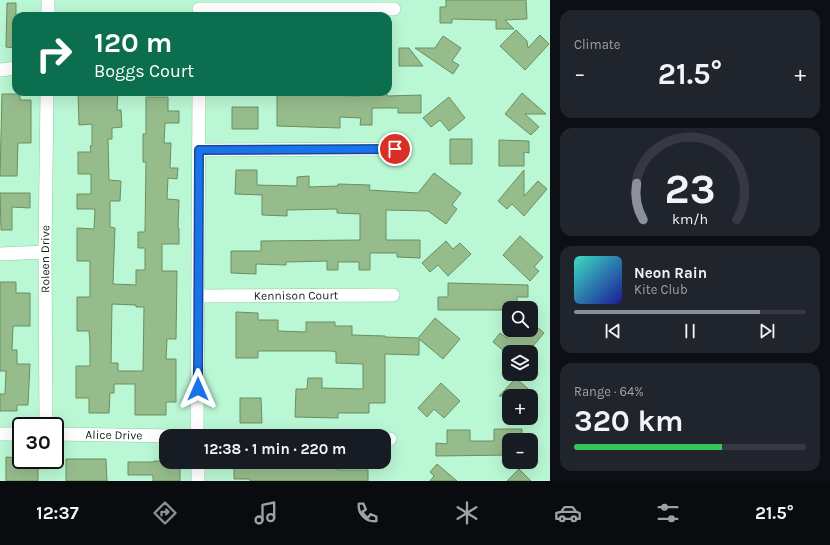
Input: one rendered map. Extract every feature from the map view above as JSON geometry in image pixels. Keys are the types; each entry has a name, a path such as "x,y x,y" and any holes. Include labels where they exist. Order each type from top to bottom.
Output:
{"street":[{"path":"48,0 48,12"},
{"path":"199,8 394,9"},
{"path":"0,70 12,68"},
{"name":"Roleen Drive","path":"46,417 47,96"},
{"path":"197,429 199,96"},
{"path":"199,150 395,149"},
{"path":"0,254 46,252"},
{"name":"Kennison Court","path":"198,296 393,295"},
{"path":"0,434 12,434"},
{"name":"Alice Drive","path":"64,434 159,436"},
{"path":"198,469 198,481"}],"building":[{"path":"446,0 526,0 527,19 505,20 514,29 496,29 496,20 452,19 452,23 440,23 440,7 446,7"},
{"path":"7,3 16,3 16,12 12,12 12,48 6,47"},
{"path":"516,30 527,41 528,48 540,35 549,44 525,70 500,46"},
{"path":"443,36 461,48 452,61 459,65 453,74 415,48 435,48"},
{"path":"399,48 409,48 423,66 399,66"},
{"path":"522,93 546,114 525,114 539,127 531,135 505,114"},
{"path":"2,94 12,94 12,96 20,96 20,100 31,100 31,143 18,143 17,176 0,176"},
{"path":"421,95 421,113 398,113 398,108 372,108 372,125 360,125 361,118 340,117 340,128 277,126 277,96"},
{"path":"78,96 118,96 117,110 121,110 122,127 112,128 112,139 108,139 109,180 121,181 120,201 110,201 110,227 115,228 113,284 136,285 136,270 145,270 145,248 138,248 138,232 145,232 146,162 143,162 143,134 146,134 146,97 168,97 168,111 179,111 179,123 165,123 164,143 171,143 170,168 178,168 177,179 168,178 167,199 179,200 179,244 162,244 162,271 177,271 176,339 167,339 166,359 176,359 176,402 166,402 166,415 135,415 135,384 114,384 114,393 110,393 109,413 89,413 89,398 76,398 76,366 90,366 89,331 77,331 77,297 90,297 90,261 77,261 77,228 94,229 95,209 77,209 77,194 91,194 91,174 78,174 78,152 91,152 90,146 92,146 92,124 79,125","holes":["112,304 136,305 136,307 144,307 143,371 118,371 118,363 111,363"]},
{"path":"449,97 465,118 449,131 440,120 431,127 423,118"},
{"path":"232,107 258,107 258,129 232,129"},
{"path":"450,139 472,139 472,164 450,164"},
{"path":"499,140 529,141 529,153 524,152 524,166 499,166"},
{"path":"236,170 257,170 257,185 297,186 297,177 309,176 309,187 338,186 338,184 370,185 369,190 418,193 434,173 461,193 452,205 457,209 446,224 428,211 386,210 386,240 420,240 420,258 397,257 397,253 370,253 370,270 359,270 359,262 338,262 338,270 327,270 327,261 286,262 286,265 256,264 256,274 231,273 231,251 261,251 261,241 360,240 360,214 337,213 337,209 287,210 287,216 262,215 262,195 235,194"},
{"path":"524,170 524,196 538,181 547,189 524,216 512,204 507,209 498,201"},
{"path":"0,193 30,193 30,208 12,207 12,230 1,230"},
{"path":"520,236 543,257 534,267 539,271 530,281 503,255"},
{"path":"446,241 453,249 460,243 471,254 448,276 438,265 430,272 422,263"},
{"path":"0,282 16,282 16,293 30,293 30,326 13,326 12,350 17,350 17,364 30,364 28,405 17,405 17,411 0,411 0,394 5,394 6,371 0,371"},
{"path":"448,283 528,285 528,297 517,297 517,301 502,301 502,310 438,310 438,297 448,297"},
{"path":"236,312 258,313 258,320 278,320 278,331 306,332 306,322 335,322 335,326 352,326 352,335 418,338 435,318 460,339 443,359 419,339 419,355 385,354 385,403 369,403 369,413 338,413 338,418 295,417 296,389 307,389 308,378 322,378 322,388 363,389 363,364 336,363 336,352 331,351 258,351 258,358 236,358"},
{"path":"538,328 544,333 534,345 502,345 502,350 493,342 500,333 502,337 538,337"},
{"path":"513,381 519,381 528,389 506,389"},
{"path":"441,383 460,401 444,418 434,409 427,417 418,408"},
{"path":"240,398 261,398 262,423 240,423"},
{"path":"494,429 522,429 522,433 502,433 502,455 436,456 436,443 447,444 447,430 470,430 470,441 494,441"},
{"path":"6,457 12,457 12,469 38,469 38,481 6,481"},
{"path":"66,459 106,459 107,481 66,481"},
{"path":"159,461 159,469 180,469 180,481 153,481 153,475 128,475 128,462"},
{"path":"437,464 457,481 430,481 434,476 430,472"},
{"path":"234,469 368,470 368,481 250,481 250,479 234,479"},
{"path":"519,469 531,481 507,481"}],"route":[{"path":"198,389 199,150 395,149"}]}
